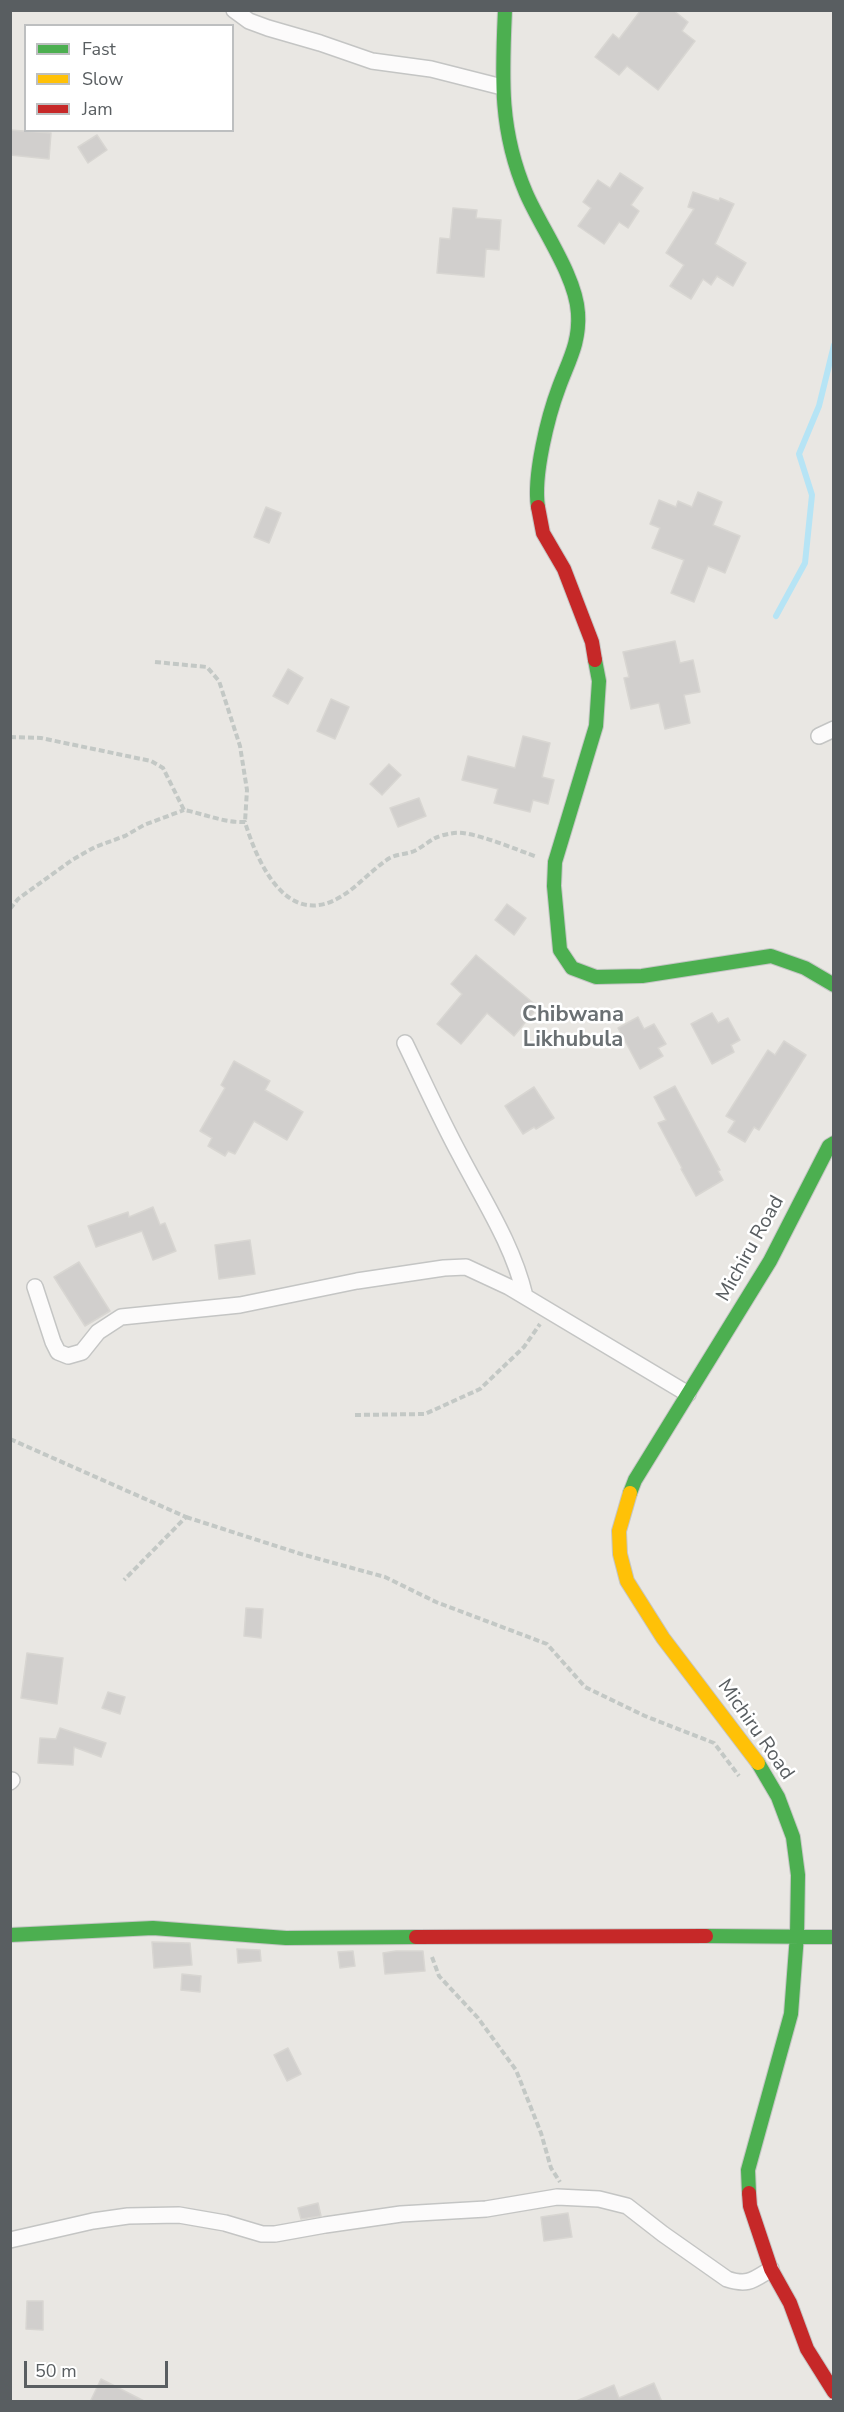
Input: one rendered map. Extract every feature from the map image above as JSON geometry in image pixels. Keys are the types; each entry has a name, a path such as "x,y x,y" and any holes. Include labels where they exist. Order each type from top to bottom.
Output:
{"street":[{"path":"234,10 249,21 372,61 432,69 502,87"},
{"path":"505,10 502,87 510,150 526,193 575,293 578,313 577,343 558,389 541,455 537,503 543,532 564,569 592,642 599,681 596,726 555,862 555,896 560,950 572,968 596,977 642,976 771,956 805,968 834,985"},
{"path":"405,1043 451,1138 510,1248 525,1296"},
{"name":"Michiru Road","path":"832,1140 770,1261 635,1480 627,1498 619,1531 620,1554 627,1581 663,1638 754,1757 778,1797 793,1836 798,1875 797,1935 791,2014 748,2170 750,2206 771,2269 790,2303 807,2349 834,2392"},
{"path":"35,1287 52,1342 58,1352 68,1356 82,1352 98,1332 121,1317 240,1305 357,1281 444,1268 466,1267 525,1296 688,1394"},
{"path":"10,1935 153,1928 286,1938 797,1935 834,1937"},
{"path":"10,2240 93,2221 128,2216 179,2215 225,2223 262,2234 275,2234 402,2214 486,2209 567,2198 599,2199 627,2206 727,2279 738,2283 748,2282 771,2269"}],"path":[{"path":"155,662 207,667 219,681 240,746 247,790 245,822 254,851 278,890 297,904 315,906 341,897 391,857 416,851 432,838 458,832 555,862"},
{"path":"10,737 41,738 151,762 163,768 184,810"},
{"path":"10,909 18,899 72,860 95,847 184,810 210,815 228,823 245,822"},
{"path":"355,1415 425,1414 480,1389 524,1347 549,1311"},
{"path":"10,1439 186,1517 302,1554 385,1577 436,1602 547,1644 585,1687 645,1716 714,1743 741,1779"},
{"path":"124,1580 186,1517"},
{"path":"425,1936 439,1976 478,2018 516,2070 552,2168 567,2198"}],"building":[{"path":"641,10 673,10 688,22 682,31 695,41 658,90 627,66 619,75 595,57 613,34 619,39"},
{"path":"10,130 51,133 49,159 10,155"},
{"path":"97,135 107,150 88,163 78,147"},
{"path":"620,173 643,188 631,205 639,211 628,228 619,222 604,244 578,226 591,208 583,202 598,180 610,188"},
{"path":"693,192 719,201 720,198 734,204 715,244 746,263 733,286 717,276 711,285 703,279 691,299 670,286 684,265 666,253 694,209 688,207"},
{"path":"453,208 477,210 476,218 501,220 499,250 486,249 484,277 437,273 440,238 450,239"},
{"path":"698,492 722,502 713,525 740,536 725,573 708,566 694,602 671,593 684,560 652,548 660,528 650,524 659,500 676,507 678,501 692,507"},
{"path":"266,507 281,513 269,543 254,537"},
{"path":"675,641 680,663 693,660 700,692 684,695 690,723 665,729 659,703 631,709 624,678 629,677 623,652"},
{"path":"288,669 303,678 288,704 273,696"},
{"path":"331,699 349,707 335,739 317,731"},
{"path":"523,736 550,743 542,777 554,780 548,804 533,800 530,812 494,803 498,789 462,780 468,756 515,768"},
{"path":"389,764 401,775 382,795 370,784"},
{"path":"419,798 426,816 398,827 390,808"},
{"path":"507,904 526,918 514,935 495,920"},
{"path":"476,955 538,1007 514,1036 487,1013 461,1044 437,1024 462,994 451,984"},
{"path":"712,1013 718,1023 728,1018 740,1040 731,1045 734,1052 712,1064 691,1024"},
{"path":"638,1017 644,1029 654,1024 666,1044 658,1048 663,1056 640,1069 618,1028"},
{"path":"784,1041 806,1055 759,1130 754,1127 745,1142 728,1132 735,1121 726,1116 768,1050 775,1055"},
{"path":"234,1061 270,1081 265,1090 303,1112 287,1140 254,1121 235,1154 228,1151 225,1156 208,1146 212,1138 200,1131 225,1088 221,1085"},
{"path":"675,1086 720,1170 718,1171 723,1180 696,1196 658,1123 666,1120 654,1097"},
{"path":"534,1087 554,1118 523,1134 505,1106"},
{"path":"153,1207 160,1225 165,1223 176,1251 153,1260 142,1231 96,1247 88,1226 128,1212 129,1217"},
{"path":"250,1240 255,1274 219,1279 215,1245"},
{"path":"79,1262 110,1311 85,1326 54,1277"},
{"path":"246,1608 263,1609 261,1638 244,1636"},
{"path":"27,1653 63,1658 57,1704 21,1698"},
{"path":"108,1692 125,1697 120,1714 102,1708"},
{"path":"60,1728 106,1743 101,1757 74,1747 73,1765 38,1763 40,1738 56,1739"},
{"path":"152,1942 190,1943 192,1965 154,1968"},
{"path":"237,1949 260,1950 261,1961 238,1963"},
{"path":"353,1951 355,1966 340,1968 338,1952"},
{"path":"423,1951 425,1971 385,1974 383,1953"},
{"path":"182,1974 201,1976 200,1992 181,1990"},
{"path":"288,2048 301,2074 287,2081 274,2055"},
{"path":"318,2203 321,2216 301,2219 298,2208"},
{"path":"568,2213 572,2237 544,2241 541,2217"},
{"path":"27,2301 43,2301 43,2330 26,2329"},
{"path":"101,2379 146,2402 90,2402"},
{"path":"654,2383 662,2402 574,2402 614,2385 619,2398"}],"waterway":[{"path":"776,616 805,563 812,495 799,454 819,406 834,345"}],"traffic: fast":[{"path":"505,10 503,81 511,147 517,170 532,207 565,268 576,299 578,313 576,342 555,399 542,446 537,494 538,507"},
{"path":"595,660 599,681 596,726 555,862 554,886 560,950 572,968 596,977 642,976 771,956 805,968 834,985"},
{"path":"630,1493 635,1480 770,1261 829,1146 834,1143"},
{"path":"749,2193 748,2170 791,2014 797,1935 798,1875 793,1837 778,1797 758,1763"},
{"path":"10,1935 153,1928 286,1938 416,1937"},
{"path":"706,1936 834,1937"}],"traffic: slow":[{"path":"630,1493 619,1531 620,1554 627,1581 663,1638 758,1763"}],"traffic: jam":[{"path":"538,507 543,533 564,569 592,642 595,660"},
{"path":"416,1937 706,1936"},
{"path":"749,2193 750,2206 771,2269 790,2303 807,2349 834,2392"}],"district":[{"name":"Chibwana Likhubula","path":"573,1028"}]}
